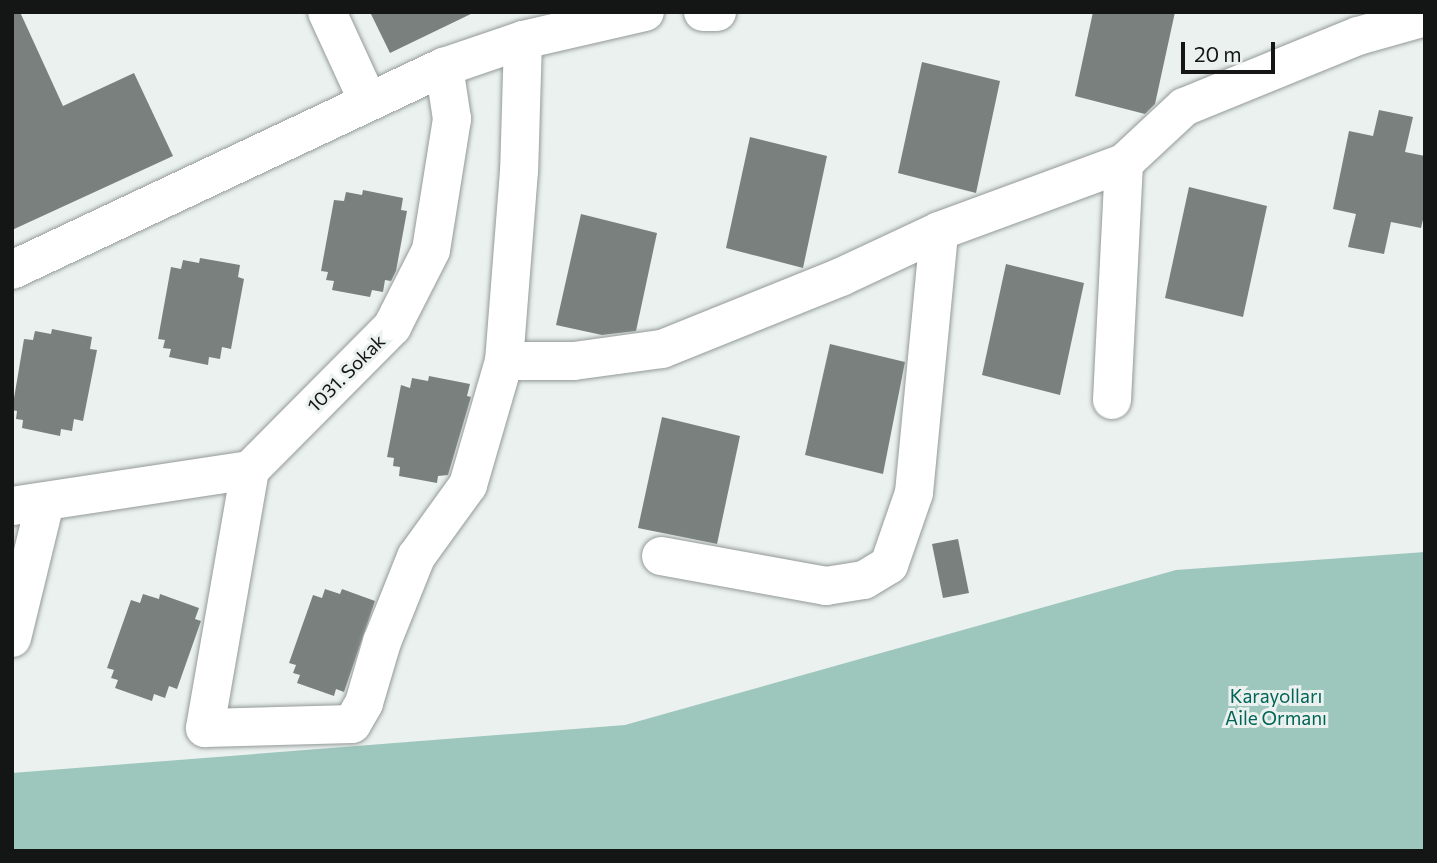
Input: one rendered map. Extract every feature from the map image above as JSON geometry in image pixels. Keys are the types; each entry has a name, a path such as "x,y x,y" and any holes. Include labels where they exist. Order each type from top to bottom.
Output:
{"street":[{"path":"327,12 368,101"},
{"path":"12,270 444,67 523,40 645,12"},
{"path":"703,12 717,12"},
{"path":"504,361 574,361 662,349 841,277 939,232 1124,163 1184,107 1358,36 1425,17"},
{"path":"12,638 29,505 250,470 205,728 309,728 352,724 364,704 382,642 416,557 468,485 504,361 519,171 523,40"},
{"name":"1031. Sokak","path":"250,470 391,327 431,250 452,119 444,67"},
{"path":"1112,400 1124,163"},
{"path":"661,556 826,586 864,580 890,565 914,493 939,232"}],"green space":[{"name":"Karayolları Aile Ormanı","path":"1425,552 1425,851 12,851 12,773 625,725 1176,570"}],"building":[{"path":"12,12 20,12 63,106 134,73 173,156 12,230"},
{"path":"370,12 475,12 390,53"},
{"path":"1093,12 1175,12 1155,104 1145,114 1075,96"},
{"path":"922,62 1000,81 976,193 898,173"},
{"path":"1379,110 1413,117 1405,152 1425,156 1425,211 1421,228 1391,222 1384,254 1348,247 1356,214 1333,209 1349,131 1373,136"},
{"path":"750,137 827,156 803,268 726,248"},
{"path":"1189,187 1267,206 1243,317 1165,298"},
{"path":"363,190 403,198 401,210 407,211 396,271 391,281 385,280 383,292 372,290 370,297 332,290 334,281 326,280 328,272 321,271 334,200 344,201 346,192 362,195"},
{"path":"581,214 657,233 636,331 602,335 556,325"},
{"path":"200,258 240,265 238,277 244,279 231,349 222,347 220,359 209,357 208,365 169,357 171,349 163,348 165,340 158,339 171,267 181,269 183,260 199,263"},
{"path":"1006,264 1084,283 1060,395 982,375"},
{"path":"52,329 92,337 90,349 97,350 83,421 74,419 72,431 61,429 60,436 22,428 23,420 16,419 17,411 12,410 24,339 33,340 35,331 51,334"},
{"path":"830,344 905,362 883,474 805,455"},
{"path":"429,376 470,384 467,396 471,397 448,475 438,476 437,483 399,476 400,467 393,466 394,458 387,457 401,385 410,388 412,378 428,381"},
{"path":"662,417 740,436 717,544 638,528"},
{"path":"958,539 969,593 943,598 932,544"},
{"path":"325,589 340,594 342,589 375,601 344,692 336,689 334,696 297,683 300,675 293,673 296,665 289,663 313,595 322,598"},
{"path":"143,594 159,599 160,594 199,608 195,619 201,621 177,689 169,686 165,698 154,694 152,701 115,688 118,680 111,678 114,670 107,668 131,600 140,603"}]}
